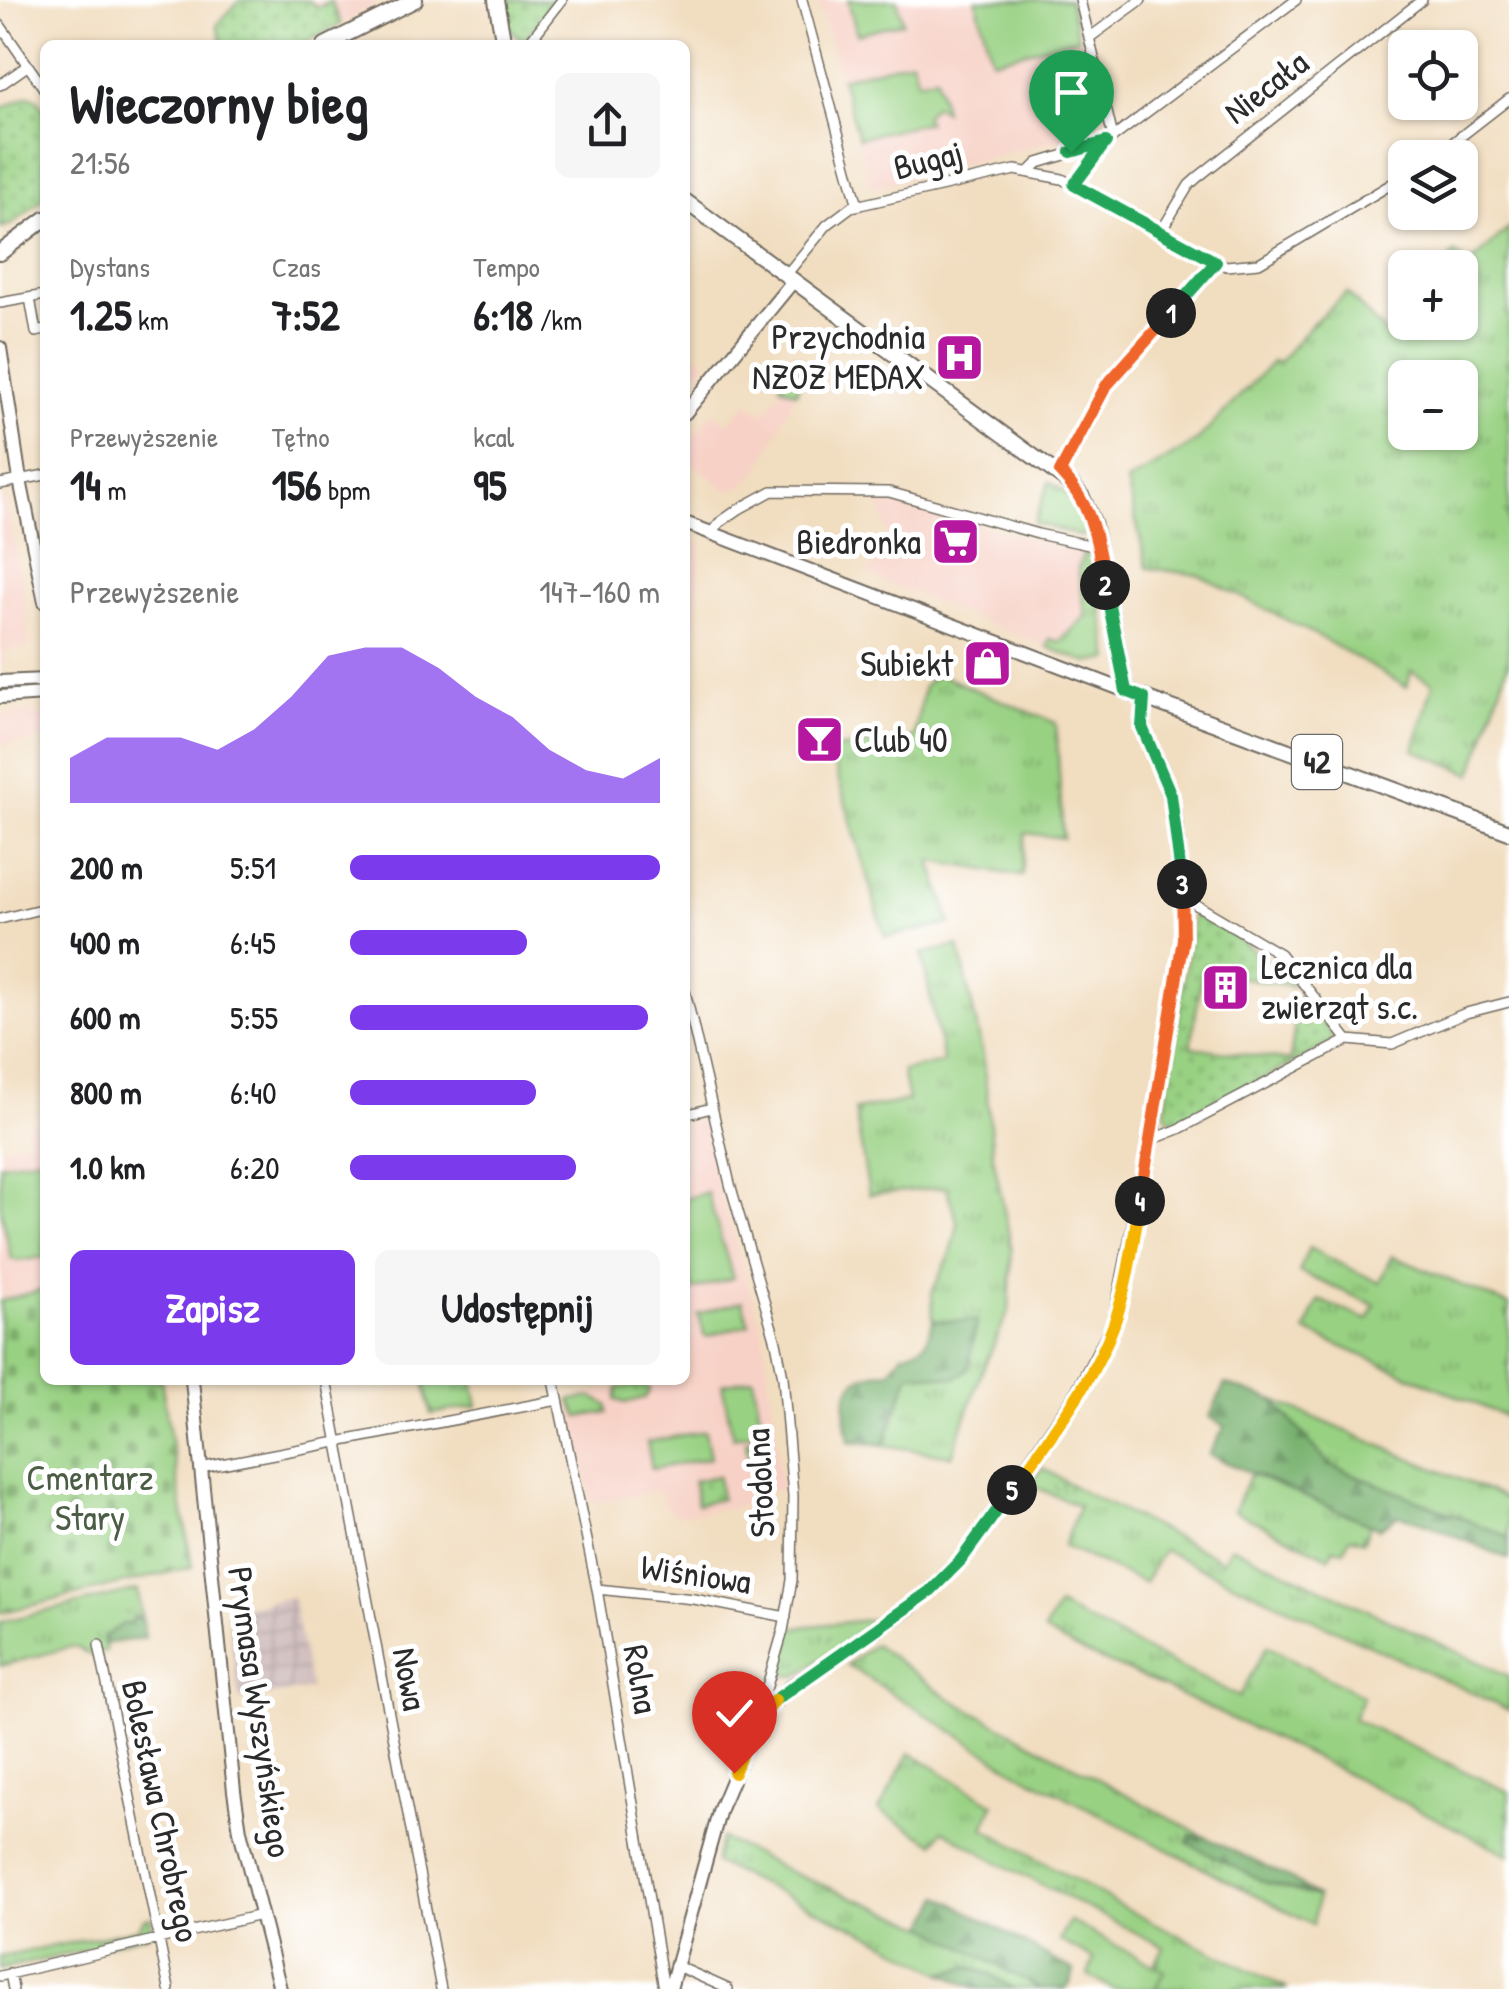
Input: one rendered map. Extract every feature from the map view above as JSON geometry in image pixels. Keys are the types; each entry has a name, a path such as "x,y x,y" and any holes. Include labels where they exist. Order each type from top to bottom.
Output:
{"main road":[{"path":"335,40 416,0"},
{"path":"496,0 503,40"},
{"path":"690,205 1060,472 1088,508 1126,691"},
{"path":"0,253 40,222"},
{"name":"42","path":"1126,691 1509,832"}],"street":[{"path":"532,40 562,0"},
{"path":"802,0 858,206"},
{"path":"1080,0 1110,139"},
{"path":"1090,38 1141,0"},
{"name":"Bugaj","path":"1074,185 1110,139 1296,0"},
{"name":"Niecała","path":"1160,233 1190,184 1422,0"},
{"path":"0,26 40,83"},
{"path":"0,84 27,66"},
{"path":"1456,140 1509,99"},
{"name":"Bugaj","path":"690,407 827,225 844,211 996,173 1030,171 1038,162 1110,139"},
{"path":"1030,171 1074,185 1216,262 1238,266 1259,263 1388,186"},
{"path":"1060,472 1114,377 1216,262"},
{"path":"0,303 40,296"},
{"path":"30,298 36,332 40,331"},
{"path":"0,348 20,480 40,569"},
{"path":"0,484 40,475"},
{"path":"695,529 718,523 760,495 772,492 856,491 902,495 1098,547"},
{"path":"695,529 1126,691"},
{"path":"0,682 40,680"},
{"path":"0,697 40,694"},
{"path":"758,1720 790,1687 912,1606 950,1572 992,1520 1075,1397 1115,1322 1151,1140 1183,939 1183,897 1171,795 1142,727 1144,698"},
{"path":"1183,897 1280,954 1348,1040"},
{"path":"0,919 40,909"},
{"path":"1151,1140 1348,1040 1392,1044 1466,1014 1509,1002"},
{"name":"Stodolna","path":"666,1989 720,1809 758,1720 773,1671 786,1617 794,1538 781,1366 711,1108 690,1014"},
{"path":"690,1114 711,1108"},
{"name":"Prymasa Wyszyńskiego","path":"192,1385 234,1791 280,1989"},
{"name":"Nowa","path":"327,1385 441,1989"},
{"name":"Rolna","path":"555,1385 596,1589 666,1989"},
{"path":"200,1468 558,1400"},
{"name":"Wiśniowa","path":"596,1589 710,1601 786,1617"},
{"name":"Bolesława Chrobrego","path":"99,1645 169,1989"},
{"path":"773,1671 790,1687"},
{"path":"13,1989 5,1974 261,1915"},
{"path":"676,1966 728,1989"}],"shaded area":[{"path":"308,0 371,0 374,6 341,24 337,13 318,8"},
{"path":"818,0 976,0 993,60 1078,38 1100,129 871,188"},
{"path":"791,352 810,363 759,470 744,485 727,491 690,461 690,442 713,412 728,424 747,402 763,414 780,393 777,376"},
{"path":"690,353 708,361 690,383"},
{"path":"877,496 1083,554 1078,569 1086,616 1059,642 1050,639 1047,647 867,575 877,555 892,549"},
{"path":"0,497 4,497 22,579 30,641 25,648 3,651 5,664 0,665"},
{"path":"690,539 701,543 695,635 690,634"},
{"path":"40,714 40,740 0,745 0,716"},
{"path":"40,1121 40,1290 0,1301 0,1147 29,1141 26,1125"},
{"path":"704,1121 717,1183 764,1338 782,1489 761,1491 762,1503 677,1515 664,1505 661,1491 589,1503 569,1398 630,1385 690,1385 690,1124"},
{"path":"292,1597 310,1689 239,1700 227,1611"}],"green space":[{"path":"240,0 308,0 318,8 330,0 341,24 311,40 222,40 217,25"},
{"path":"503,0 556,0 527,37 521,39 509,28"},
{"path":"848,0 897,0 903,22 857,34"},
{"path":"976,0 1069,0 1078,38 992,60"},
{"path":"912,60 918,81 936,76 944,111 934,105 924,116 928,122 858,138 841,78"},
{"path":"28,96 40,104 40,201 13,224 0,228 0,109"},
{"path":"1509,228 1509,661 1472,774 1414,750 1433,683 1411,671 1407,687 1199,575 1147,568 1127,482 1196,442 1273,361 1278,363 1314,322 1347,293 1388,340 1478,340 1478,257"},
{"path":"793,356 809,363 796,392 780,385"},
{"path":"1049,482 1075,504 1089,535 1079,536 1034,523"},
{"path":"1083,554 1093,556 1110,659 1088,663 1047,647 1050,639 1060,642 1086,616 1078,569"},
{"path":"937,674 1056,723 1063,838 1025,833 1022,876 931,861 951,924 885,937 830,750 914,738 924,686"},
{"path":"1193,913 1246,944 1292,986 1202,971 1191,1047 1290,1061 1299,993 1334,1037 1328,1045 1180,1122 1171,1121 1165,1112"},
{"path":"959,946 983,1055 993,1155 1012,1250 1009,1311 982,1371 952,1456 884,1445 910,1373 956,1378 977,1321 933,1321 932,1292 951,1253 958,1224 946,1187 869,1195 855,1110 908,1101 902,1071 943,1062 922,954"},
{"path":"40,1157 40,1258 11,1259 0,1205 0,1164"},
{"path":"707,1192 733,1278 693,1290 690,1280 690,1197"},
{"path":"1309,1248 1380,1283 1392,1256 1509,1305 1509,1418 1305,1331 1319,1300 1368,1320 1375,1305 1299,1272"},
{"name":"Cmentarz Stary","path":"40,1290 40,1385 162,1385 192,1567 0,1613 0,1301"},
{"path":"742,1301 749,1324 705,1337 698,1314"},
{"path":"933,1321 977,1321 968,1369 956,1378 910,1373 884,1445 849,1441 845,1413 853,1383 874,1373 890,1371 902,1354 924,1344"},
{"path":"753,1378 763,1431 733,1437 722,1384"},
{"path":"1225,1384 1273,1400 1330,1465 1509,1537 1509,1559 1399,1515 1379,1528 1209,1455 1225,1426 1210,1417"},
{"path":"425,1385 474,1385 478,1406 431,1414"},
{"path":"644,1385 650,1389 645,1398 625,1403 616,1400 618,1388"},
{"path":"593,1397 607,1405 608,1412 579,1417 570,1400"},
{"path":"1273,1400 1509,1500 1509,1537 1330,1465"},
{"path":"705,1431 710,1458 652,1469 647,1442"},
{"path":"762,1438 766,1462 750,1465 746,1441"},
{"path":"1043,1468 1081,1491 1223,1560 1231,1546 1509,1676 1509,1710 1163,1550 1144,1583 1063,1546 1079,1506 1030,1485"},
{"path":"1250,1474 1370,1524 1364,1541 1350,1537 1344,1550 1333,1548 1329,1557 1234,1511"},
{"path":"718,1476 721,1499 697,1504 693,1481"},
{"path":"138,1590 142,1620 138,1617 104,1639 106,1651 90,1655 74,1646 0,1666 0,1622"},
{"path":"1058,1606 1239,1697 1267,1646 1363,1696 1353,1719 1509,1792 1509,1855 1317,1759 1079,1651 1044,1631"},
{"path":"133,1617 142,1620 145,1638 104,1644 106,1635 123,1624 131,1624"},
{"path":"878,1619 797,1676 784,1675 790,1628"},
{"path":"874,1644 949,1698 1207,1838 1192,1835 1264,1882 1317,1897 1313,1925 1016,1771 847,1665"},
{"path":"910,1753 994,1804 984,1828 1124,1908 1288,1989 1155,1989 1164,1971 1154,1966 1164,1947 943,1830 934,1843 879,1810"},
{"path":"1191,1835 1207,1838 1293,1880 1317,1897 1264,1882 1187,1843"},
{"path":"721,1838 797,1875 926,1926 1041,1989 1014,1989 990,1974 967,1967 942,1973 873,1936 715,1863"},
{"path":"941,1896 1074,1971 1071,1983 1064,1989 1041,1989 926,1926"},
{"path":"150,1917 152,1928 147,1935 0,1970 0,1957 138,1929"},
{"path":"1070,1921 1164,1971 1155,1989 1113,1989 1088,1975 1094,1959 1059,1940"},
{"path":"967,1967 990,1974 1014,1989 977,1989 942,1973"}],"place":[{"name":"Przychodnia NZOZ MEDAX","path":"960,357"},
{"name":"Biedronka","path":"956,542"},
{"name":"Subiekt","path":"988,664"},
{"name":"Club 40","path":"819,740"},
{"name":"Lecznica dla zwierząt s.c.","path":"1226,987"}],"route":[{"path":"734,1773 749,1735 770,1704 912,1606 961,1560 1075,1397 1108,1338 1124,1287 1183,939 1183,897 1171,795 1142,727 1144,698 1126,691 1093,522 1082,496 1060,472 1106,386 1216,262 1074,185 1106,142 1071,152"}]}
